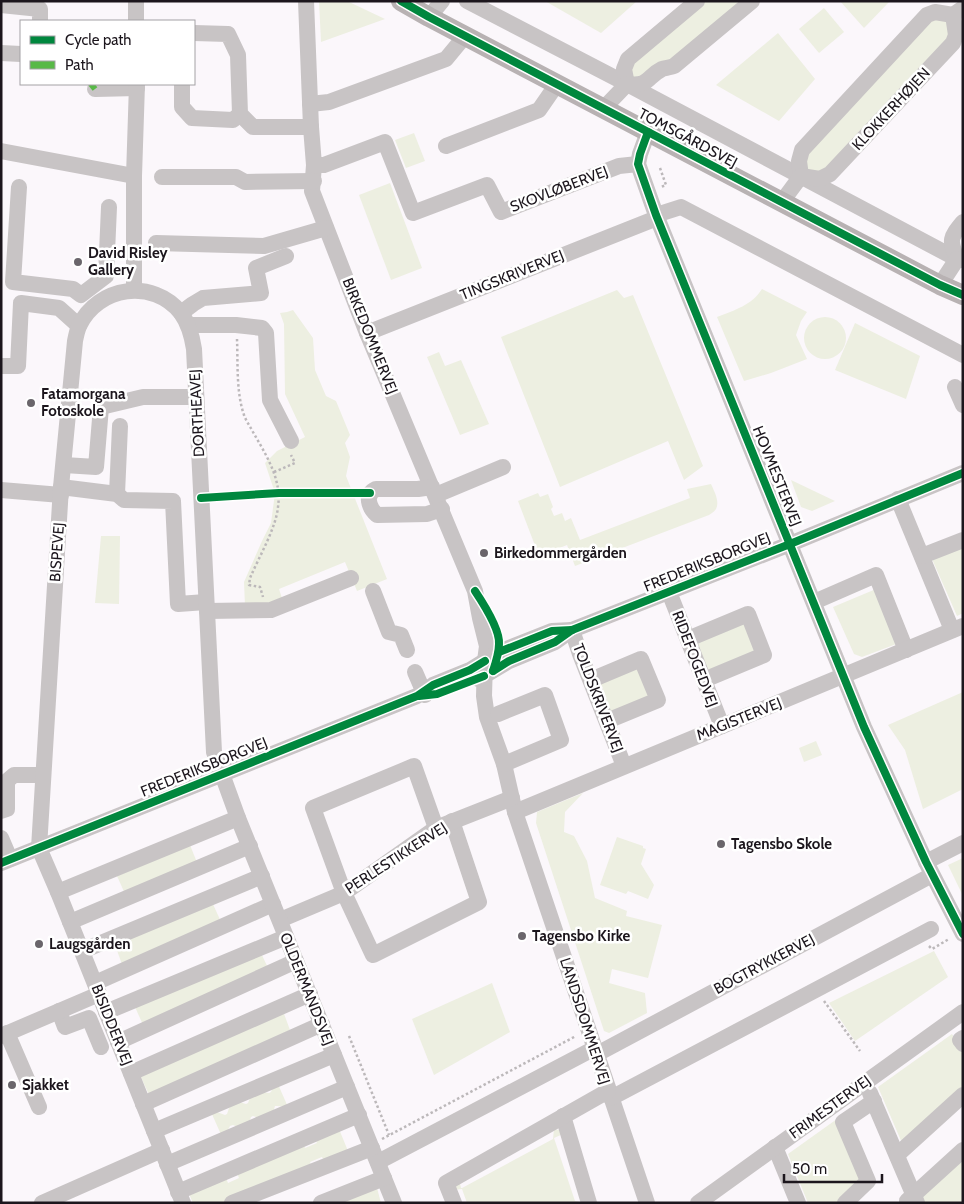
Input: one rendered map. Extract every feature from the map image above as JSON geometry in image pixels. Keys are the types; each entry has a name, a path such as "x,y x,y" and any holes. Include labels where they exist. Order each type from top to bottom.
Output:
{"main road":[{"name":"TOMSGÅRDSVEJ","path":"399,2 940,286 963,295"}],"street":[{"path":"136,1 136,20"},
{"name":"BIRKEDOMMERVEJ","path":"306,1 314,173 312,191 475,591 487,646 487,669"},
{"path":"429,18 442,1"},
{"name":"TOMSGÅRDSVEJ","path":"467,1 960,259"},
{"path":"627,84 624,69 628,59 697,1"},
{"path":"627,84 638,85 646,82 662,69 674,66 752,1"},
{"path":"1,5 40,9 40,20"},
{"name":"KLOKKERHØJEN","path":"935,12 958,12 956,35 953,43 830,174 820,179 801,176 799,161 802,150 927,15 935,12"},
{"path":"195,33 228,34 238,55 240,114 253,127 311,127"},
{"path":"310,104 329,102 446,59 465,36"},
{"path":"1,53 20,54"},
{"path":"446,146 539,110 557,84"},
{"path":"603,109 627,84"},
{"path":"182,85 182,107 192,118 233,120 240,114"},
{"path":"96,89 137,86 129,291"},
{"path":"638,164 648,132"},
{"name":"SKOVLØBERVEJ","path":"314,173 324,165 385,142 413,213 487,185 500,212 620,166 638,164"},
{"path":"1,151 134,176"},
{"name":"HOVMESTERVEJ","path":"638,164 657,217 864,727 929,868 963,934"},
{"path":"162,177 236,177 245,182 314,173"},
{"path":"782,203 801,176"},
{"path":"19,187 13,282 74,289 81,295 106,276"},
{"path":"106,276 109,207"},
{"name":"TINGSKRIVERVEJ","path":"368,332 681,207 963,355"},
{"path":"940,286 960,259 951,245 953,235 963,222"},
{"path":"156,243 264,246 326,228"},
{"path":"184,319 193,304 203,298 261,293 256,268 286,256"},
{"path":"106,276 120,280 129,291"},
{"path":"129,291 146,291 159,296 171,303 184,319 262,328 266,333 270,400 291,441"},
{"name":"BISPEVEJ","path":"39,848 61,491 75,341 79,326 95,305 106,297 129,291"},
{"path":"1,366 18,366 22,303 59,308 79,326"},
{"name":"DORTHEAVEJ","path":"184,319 192,337 194,349 214,752 222,774"},
{"path":"955,387 963,405"},
{"path":"64,465 96,467 101,407 143,396 196,397"},
{"path":"117,494 120,426"},
{"path":"437,497 503,467"},
{"name":"FREDERIKSBORGVEJ","path":"6,861 422,694 437,694 487,669 499,652 552,631 572,630 790,544 963,472"},
{"path":"1,490 117,494 124,500 174,501 201,498"},
{"path":"898,499 954,624"},
{"path":"174,501 178,604 271,610 351,578"},
{"path":"922,556 963,540"},
{"path":"814,602 876,575 906,650"},
{"path":"373,591 389,632 401,635 407,650"},
{"name":"RIDEFOGEDVEJ","path":"669,592 722,726"},
{"path":"688,639 748,614 764,655 704,680"},
{"name":"MAGISTERVEJ","path":"514,805 624,766 722,726 906,650 954,624"},
{"name":"TOLDSKRIVERVEJ","path":"572,630 624,766"},
{"path":"591,680 641,659 658,700 607,722"},
{"name":"LANDSDOMMERVEJ","path":"487,669 494,691 498,714 502,758"},
{"name":"LANDSDOMMERVEJ","path":"487,669 484,696 487,717 502,758 514,805 647,1203"},
{"path":"415,672 422,694"},
{"path":"498,714 544,695 561,740 502,758"},
{"path":"436,828 414,766 313,808 344,893 373,955 480,902 452,821"},
{"name":"OLDERMANDSVEJ","path":"222,774 238,818 394,1203"},
{"path":"1,811 7,809 4,781 14,775 43,775"},
{"name":"PERLESTIKKERVEJ","path":"280,920 344,893 436,828 452,821 514,805"},
{"path":"58,892 238,818"},
{"path":"1,838 6,861"},
{"name":"BOGTRYKKERVEJ","path":"376,1158 596,1051 929,868 963,843"},
{"path":"70,922 250,846"},
{"name":"BISIDDERVEJ","path":"39,848 181,1197"},
{"path":"82,951 262,876"},
{"path":"38,1107 4,1034 58,1011 97,988 273,904"},
{"path":"454,1203 446,1183 563,1116 610,1095 931,929"},
{"path":"106,1012 286,937"},
{"path":"118,1042 296,961"},
{"path":"131,1073 310,994"},
{"path":"58,1011 65,1027 89,1018 101,1048"},
{"name":"FRIMESTERVEJ","path":"698,1203 963,1012"},
{"path":"143,1104 322,1024"},
{"path":"963,1038 960,1040 963,1044"},
{"path":"154,1131 334,1055"},
{"path":"866,1082 897,1155 912,1200 963,1150"},
{"path":"42,1203 347,1087"},
{"path":"897,1155 963,1095"},
{"path":"845,1203 868,1181 843,1122 874,1102"},
{"path":"181,1197 359,1115"},
{"path":"563,1116 589,1203"},
{"path":"775,1147 798,1203"},
{"path":"232,1203 376,1158"},
{"path":"321,1203 376,1158"}],"path":[{"path":"660,168 666,185"},
{"path":"236,325 240,398 244,416 274,472 279,493 276,520 250,578 249,585 260,587 268,610"},
{"path":"274,472 295,463 286,445 291,441"},
{"path":"268,494 288,493"},
{"path":"816,990 860,1051"},
{"path":"376,1158 389,1135 589,1030"},
{"path":"349,1036 389,1135"}],"shaded area":[{"path":"319,1 347,1 385,19 321,42"},
{"path":"545,1 637,1 601,33"},
{"path":"704,1 744,1 674,60 631,81 631,68 635,60"},
{"path":"840,1 890,1 864,28"},
{"path":"824,8 844,32 819,53 799,29"},
{"path":"934,18 947,19 949,40 828,169 820,172 806,172 806,161 809,152"},
{"path":"778,33 815,79 779,121 716,85"},
{"path":"414,133 425,161 406,168 395,140"},
{"path":"390,183 422,268 391,280 359,195"},
{"path":"762,289 807,312 801,321 796,335 807,359 744,381 717,317 748,303"},
{"path":"617,290 624,298 633,295 703,466 684,480 668,441 560,487 501,337"},
{"path":"293,310 313,338 315,370 326,396 336,401 350,435 345,443 350,457 346,476 387,579 357,591 345,562 279,589 283,601 245,606 244,582 271,523 275,493 265,463 277,451 305,437 285,394 284,324 280,313"},
{"path":"829,317 837,320 843,326 846,338 843,350 837,356 821,359 813,356 807,350 804,334 807,326 813,320"},
{"path":"855,323 920,356 906,399 835,370"},
{"path":"439,352 445,366 461,360 489,424 460,435 427,357"},
{"path":"791,480 835,501 812,511 801,507"},
{"path":"711,484 716,496 717,506 716,510 709,515 575,566 567,545 539,556 518,501 538,493 540,497 548,494 554,516 562,513 565,521 571,518 580,540 690,498 687,489"},
{"path":"101,536 120,536 119,604 95,603"},
{"path":"963,545 963,613 957,616 932,559"},
{"path":"876,589 899,643 862,657 854,654 833,607"},
{"path":"747,619 761,651 707,673 694,640"},
{"path":"640,663 655,698 610,715 596,681"},
{"path":"963,692 963,789 923,809 905,750 888,725"},
{"path":"816,741 822,755 804,762 799,748"},
{"path":"583,793 565,812 564,832 574,836 587,861 595,898 627,911 626,916 662,925 648,978 612,969 609,983 645,993 647,1013 609,1033 604,1031 536,823 537,812"},
{"path":"617,837 643,846 646,849 641,864 654,885 648,899 628,891 626,894 600,885"},
{"path":"190,845 198,865 126,896 117,876"},
{"path":"963,858 963,896 948,865"},
{"path":"212,902 222,924 123,967 115,945"},
{"path":"260,951 269,970 144,1027 135,1007"},
{"path":"934,951 948,977 855,1041 829,1003"},
{"path":"492,983 510,1032 434,1075 412,1019"},
{"path":"283,1011 290,1030 150,1097 140,1075"},
{"path":"952,1034 963,1052 963,1086 902,1143 878,1087"},
{"path":"277,1082 288,1107 275,1106 273,1113 259,1118 253,1116 249,1123 238,1127 230,1126 223,1139 211,1112 225,1115 234,1103 246,1104 250,1098 263,1092 269,1093"},
{"path":"837,1119 864,1177 838,1203 808,1203 788,1154"},
{"path":"339,1129 348,1151 324,1161 322,1157 310,1162 311,1165 221,1203 193,1203 189,1194 226,1178 228,1183 239,1178 237,1173 304,1145 305,1148 317,1143 315,1139"},
{"path":"554,1129 559,1130 563,1134 554,1138 575,1201 586,1203 467,1203 462,1189 452,1190 459,1179 462,1188 553,1139"},
{"path":"963,1160 963,1203 924,1203 922,1197"},
{"path":"377,1188 381,1203 340,1203"}],"marked path":[{"path":"92,85 95,89"}],"cycle path":[{"path":"401,1 940,285 963,295"},
{"path":"648,132 638,164 656,215 864,727 926,862 963,934"},
{"path":"493,671 509,661 555,642 572,630 963,473"},
{"path":"201,498 279,493 370,493"},
{"path":"475,591 490,617 499,638 493,671"},
{"path":"499,652 552,631 572,630"},
{"path":"1,863 417,696 433,685 470,670 485,661"},
{"path":"419,696 437,694 484,676"}],"place":[{"name":"David Risley Gallery","path":"78,262"},
{"name":"Fatamorgana Fotoskole","path":"31,403"},
{"name":"Birkedommergården","path":"484,553"},
{"name":"Tagensbo Skole","path":"721,844"},
{"name":"Tagensbo Kirke","path":"522,936"},
{"name":"Laugsgården","path":"39,944"},
{"name":"Sjakket","path":"12,1085"}]}
